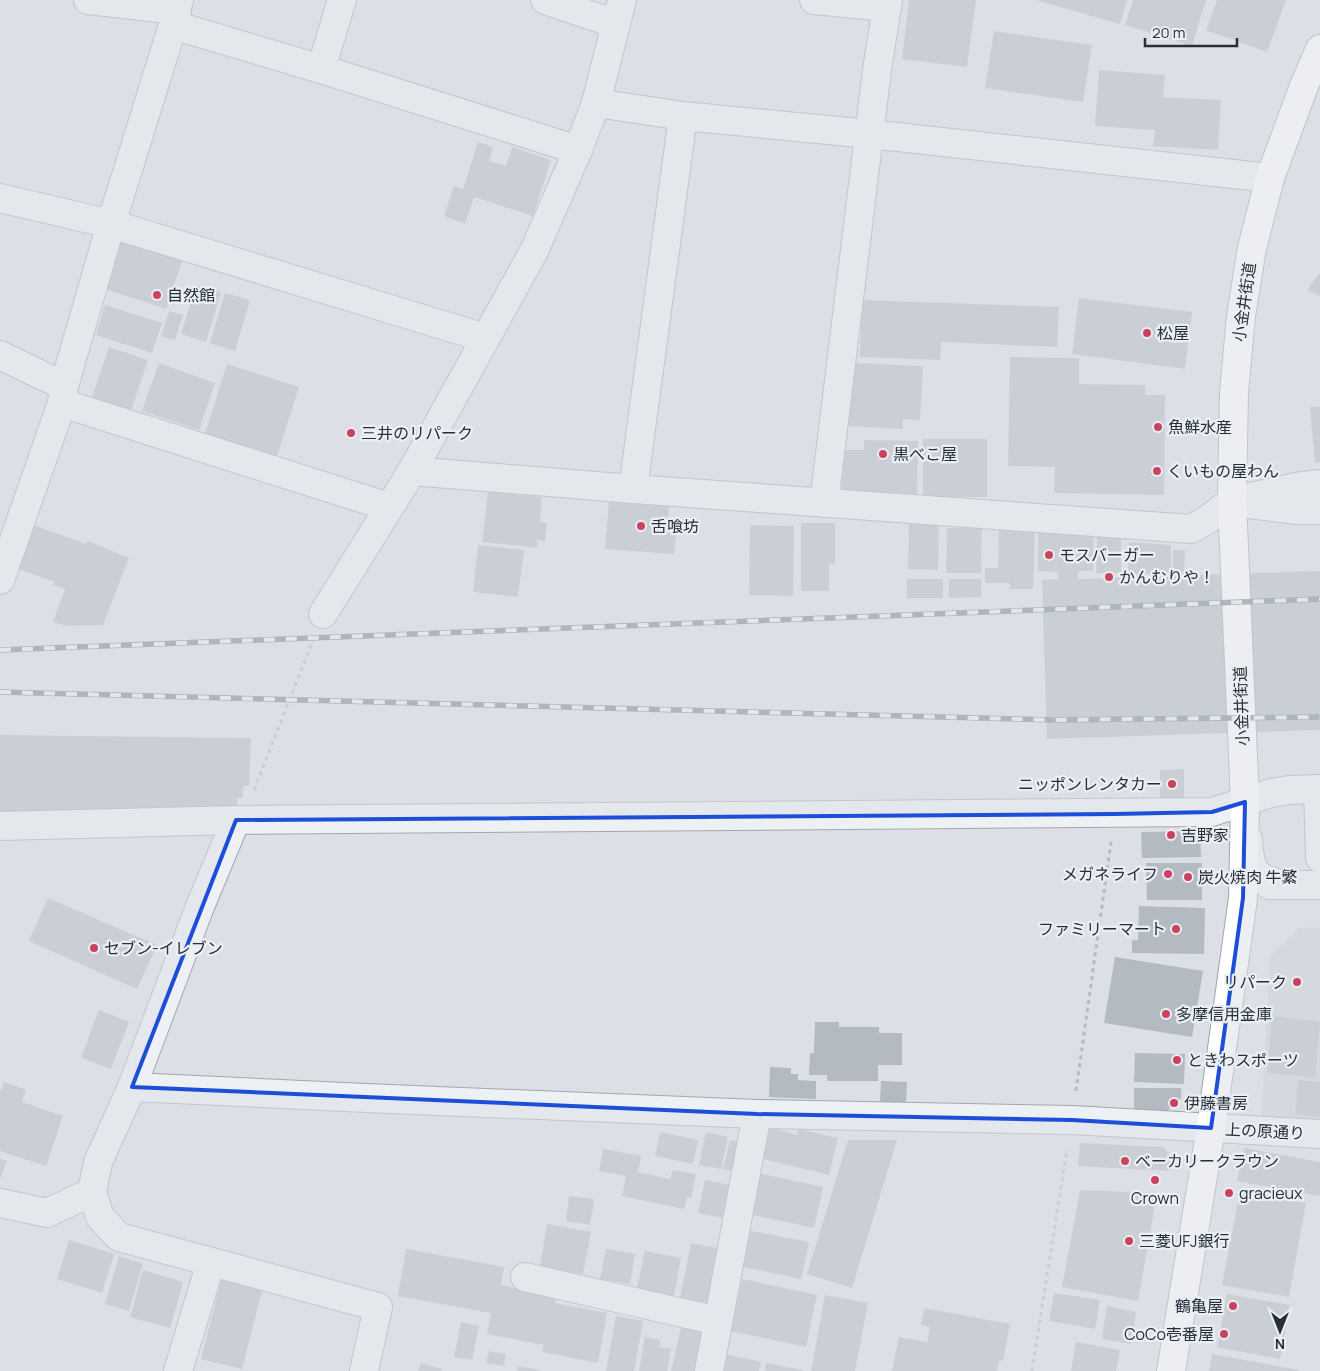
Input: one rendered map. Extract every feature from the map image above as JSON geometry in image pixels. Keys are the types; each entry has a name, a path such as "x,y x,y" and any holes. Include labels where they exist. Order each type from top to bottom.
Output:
{"main road":[{"name":"小金井街道","path":"1170,1371 1211,1128 1243,898 1245,802 1232,501 1234,392 1241,316 1252,248 1270,178 1304,86 1320,49"}],"street":[{"path":"88,0 176,12 321,69 578,150"},
{"path":"321,69 342,0"},
{"path":"323,614 412,471 534,251 596,104 619,12 545,0"},
{"path":"814,0 888,3 824,503"},
{"path":"0,580 63,394 111,224 176,12"},
{"path":"596,104 684,116 870,134 1270,178"},
{"path":"633,490 684,116"},
{"path":"0,198 111,224 485,338"},
{"path":"0,355 63,394 389,506"},
{"path":"412,471 633,490 1191,529 1207,520 1232,501 1296,487 1320,484"},
{"path":"1232,501 1296,510 1320,510"},
{"path":"0,826 238,809 1114,814 1212,812 1289,790 1319,789 1320,858"},
{"path":"1245,802 1249,860 1261,877 1271,882 1288,885"},
{"path":"238,809 132,1087 98,1162 92,1192 100,1217 118,1237 378,1307 364,1371"},
{"path":"1243,898 1248,890 1258,886 1320,885"},
{"name":"上の原通り","path":"132,1087 757,1114 1072,1120 1320,1134"},
{"path":"709,1371 757,1114"},
{"path":"0,1203 47,1213 92,1192"},
{"path":"178,1371 211,1262"},
{"path":"525,1277 718,1321"}],"path":[{"path":"240,770 238,809 246,810 323,614"},
{"path":"1032,1371 1072,1120 1114,814"}],"highlighted area":[{"path":"1245,802 1243,898 1211,1128 1072,1120 757,1114 132,1087 236,820 1115,814 1212,812"}],"shaded area":[{"path":"1320,927 1320,1130 1261,1127 1270,956 1299,928"}],"building":[{"path":"909,0 976,0 967,67 902,59"},
{"path":"1036,0 1127,0 1120,24"},
{"path":"1133,0 1206,0 1192,46 1125,25"},
{"path":"1217,0 1286,0 1267,52 1206,30"},
{"path":"994,31 1092,45 1083,102 985,88"},
{"path":"1099,70 1165,75 1163,97 1221,100 1218,150 1153,146 1155,130 1095,126"},
{"path":"478,142 493,147 489,161 506,166 512,147 551,160 533,216 474,197 465,224 444,216 454,186 463,189"},
{"path":"121,241 182,261 166,309 105,289"},
{"path":"1320,272 1320,296 1307,290"},
{"path":"196,285 221,292 206,342 181,334"},
{"path":"225,293 250,300 235,351 210,343"},
{"path":"1079,298 1192,312 1185,369 1072,354"},
{"path":"862,300 1059,307 1057,347 941,342 940,360 860,357"},
{"path":"105,305 162,323 152,353 96,335"},
{"path":"169,311 183,315 175,340 161,336"},
{"path":"109,347 148,360 131,411 92,397"},
{"path":"1010,357 1079,358 1079,384 1145,385 1145,395 1165,395 1164,495 1054,493 1055,467 1008,466"},
{"path":"159,363 215,383 199,430 142,411"},
{"path":"850,363 923,366 920,420 903,419 903,429 847,426"},
{"path":"227,364 299,387 277,456 205,434"},
{"path":"1310,407 1320,407 1320,462 1315,463"},
{"path":"923,439 987,439 987,497 923,497"},
{"path":"864,440 918,441 917,494 842,493 842,450 864,450"},
{"path":"488,492 542,497 540,521 547,523 545,541 537,540 537,548 482,542"},
{"path":"609,501 669,505 667,530 676,531 674,554 605,549"},
{"path":"801,523 835,523 835,564 829,564 829,591 801,591"},
{"path":"909,524 939,524 938,570 908,569"},
{"path":"34,525 86,544 88,541 129,558 103,625 66,626 53,622 65,589 53,585 55,582 18,569"},
{"path":"750,525 794,526 793,596 749,595"},
{"path":"947,528 982,528 981,573 946,573"},
{"path":"999,530 1035,531 1033,589 1010,589 1010,583 985,583 985,568 998,568"},
{"path":"1038,530 1094,530 1093,571 1078,571 1078,579 1320,571 1320,730 1047,739 1042,580 1072,579 1058,579 1058,572 1038,571"},
{"path":"1097,533 1121,533 1121,573 1096,573"},
{"path":"1129,542 1171,545 1171,573 1128,575"},
{"path":"478,545 524,550 518,597 473,592"},
{"path":"1173,550 1185,550 1184,575 1173,575"},
{"path":"907,579 943,579 943,598 907,598"},
{"path":"949,579 981,579 981,597 949,598"},
{"path":"0,735 251,738 249,786 243,786 243,797 237,798 237,808 0,814"},
{"name":"ニッポンレンタカー","path":"1184,769 1184,798 1160,798 1160,770"},
{"path":"1200,831 1201,857 1142,858 1141,832"},
{"path":"1146,863 1202,863 1202,900 1147,900"},
{"path":"48,898 157,945 137,989 29,941"},
{"path":"1139,906 1205,908 1204,954 1132,953 1132,940 1138,940"},
{"path":"1115,957 1203,971 1192,1037 1104,1023"},
{"path":"99,1010 129,1022 111,1069 81,1058"},
{"path":"1272,1016 1320,1022 1315,1078 1267,1072"},
{"path":"815,1022 839,1022 839,1027 879,1027 879,1033 902,1033 902,1065 878,1065 878,1081 827,1081 827,1075 809,1075 810,1053 814,1053"},
{"path":"1135,1053 1185,1054 1184,1084 1134,1082"},
{"path":"770,1067 791,1068 791,1074 798,1074 798,1080 816,1081 816,1099 769,1097"},
{"path":"1298,1080 1320,1082 1320,1117 1295,1114"},
{"path":"881,1081 907,1082 906,1104 880,1103"},
{"path":"4,1082 26,1090 22,1102 63,1116 46,1166 0,1151 0,1089 2,1090"},
{"path":"1134,1088 1181,1088 1181,1098 1167,1111 1134,1111"},
{"path":"767,1127 797,1135 798,1129 838,1138 829,1175 759,1158"},
{"path":"660,1132 698,1140 693,1164 655,1156"},
{"path":"706,1132 728,1137 721,1169 699,1165"},
{"path":"730,1140 748,1144 742,1173 723,1169"},
{"path":"848,1140 897,1140 852,1288 807,1274"},
{"name":"ベーカリークラウン","path":"1080,1143 1164,1147 1171,1157 1170,1171 1078,1166"},
{"path":"1244,1148 1320,1162 1320,1196 1237,1181"},
{"path":"603,1149 641,1156 638,1172 670,1179 673,1170 696,1174 691,1198 687,1197 684,1209 622,1196 626,1176 599,1171"},
{"path":"0,1159 7,1161 0,1179"},
{"path":"758,1173 823,1187 814,1228 749,1214"},
{"path":"705,1180 736,1186 729,1219 698,1213"},
{"path":"1080,1190 1157,1193 1138,1301 1062,1287"},
{"path":"1240,1191 1306,1203 1289,1297 1222,1285"},
{"path":"569,1196 594,1199 590,1225 566,1221"},
{"path":"547,1224 591,1232 583,1274 540,1266"},
{"path":"747,1230 809,1242 801,1279 739,1266"},
{"path":"69,1240 114,1254 102,1293 57,1279"},
{"path":"691,1243 727,1250 709,1303 680,1298"},
{"path":"406,1249 504,1267 501,1285 556,1296 555,1303 607,1313 598,1363 542,1352 544,1345 487,1334 491,1313 398,1296"},
{"path":"606,1249 635,1254 630,1284 600,1279"},
{"path":"645,1251 681,1258 674,1296 637,1288"},
{"path":"119,1256 143,1264 129,1311 105,1304"},
{"path":"143,1270 183,1282 170,1328 130,1317"},
{"path":"223,1273 264,1283 242,1369 201,1359"},
{"path":"742,1279 817,1295 806,1347 731,1331"},
{"path":"1054,1293 1100,1300 1095,1329 1049,1321"},
{"path":"1227,1294 1290,1305 1280,1359 1217,1347"},
{"path":"825,1295 868,1303 855,1371 811,1371"},
{"path":"1107,1306 1136,1312 1131,1344 1102,1339"},
{"path":"924,1308 1010,1324 1003,1361 999,1360 997,1371 892,1371 899,1337 927,1342 930,1327 921,1325"},
{"path":"616,1316 643,1321 634,1371 606,1371"},
{"path":"461,1322 479,1326 472,1360 454,1357"},
{"path":"681,1327 712,1333 704,1371 671,1371"},
{"path":"645,1337 660,1340 659,1347 671,1349 667,1371 639,1371"},
{"path":"1076,1342 1120,1350 1116,1371 1071,1371"},
{"path":"489,1351 506,1354 504,1366 486,1363"},
{"path":"725,1354 761,1362 759,1371 721,1371"},
{"path":"1212,1354 1299,1370 1299,1371 1209,1371"},
{"path":"421,1363 442,1369 441,1371 418,1371"},
{"path":"766,1363 803,1370 803,1371 765,1371"},
{"path":"518,1366 540,1370 540,1371 517,1371"}],"railway":[{"path":"0,650 1320,599"},
{"path":"0,692 1054,720 1320,717"}],"place":[{"name":"自然館","path":"157,295"},
{"name":"松屋","path":"1147,333"},
{"name":"魚鮮水産","path":"1158,427"},
{"name":"三井のリパーク","path":"351,433"},
{"name":"黒べこ屋","path":"883,454"},
{"name":"くいもの屋わん","path":"1157,471"},
{"name":"舌喰坊","path":"641,526"},
{"name":"モスバーガー","path":"1049,555"},
{"name":"かんむりや！","path":"1109,577"},
{"name":"ニッポンレンタカー","path":"1172,784"},
{"name":"吉野家","path":"1171,835"},
{"name":"メガネライフ","path":"1168,874"},
{"name":"炭火焼肉 牛繁","path":"1188,877"},
{"name":"ファミリーマート","path":"1176,929"},
{"name":"セブン-イレブン","path":"94,948"},
{"name":"リパーク","path":"1297,982"},
{"name":"多摩信用金庫","path":"1166,1014"},
{"name":"ときわスポーツ","path":"1177,1060"},
{"name":"伊藤書房","path":"1174,1103"},
{"name":"ベーカリークラウン","path":"1125,1161"},
{"name":"Crown","path":"1155,1180"},
{"name":"gracieux","path":"1229,1193"},
{"name":"三菱UFJ銀行","path":"1129,1241"},
{"name":"鶴亀屋","path":"1233,1306"},
{"name":"CoCo壱番屋","path":"1224,1334"}]}
